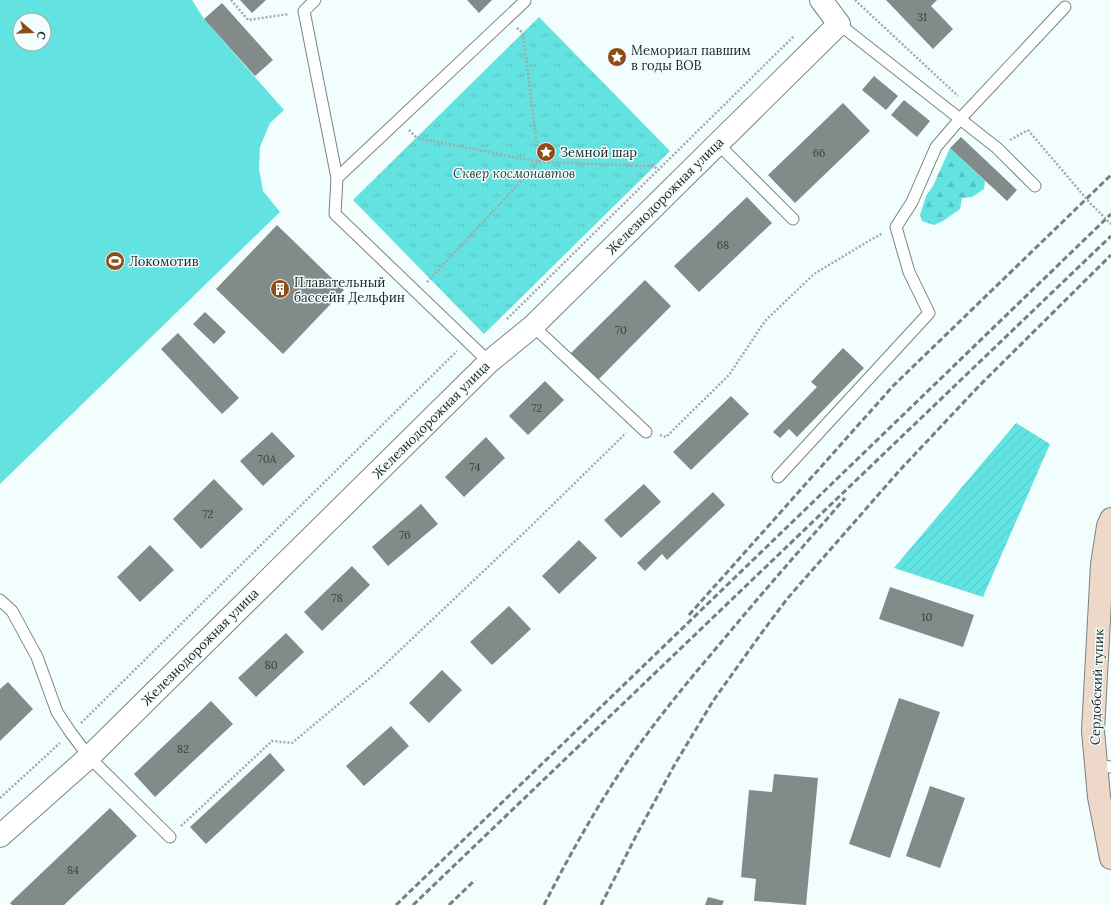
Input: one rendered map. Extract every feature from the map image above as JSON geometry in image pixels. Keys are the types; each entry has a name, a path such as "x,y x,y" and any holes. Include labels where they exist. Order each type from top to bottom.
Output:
{"street":[{"path":"821,0 839,24"},
{"name":"Железнодорожная улица","path":"0,836 89,757 489,362 533,326 839,24"},
{"name":"Сердобский тупик","path":"1111,519 1108,526 1102,564 1093,731 1104,766 1099,797 1111,858"}],"lane":[{"path":"315,0 304,11 337,178 335,214 489,362"},
{"path":"337,178 508,18 525,0"},
{"path":"778,477 929,313 909,272 896,226 912,202 936,147 960,118 1065,7"},
{"path":"839,24 997,148 1035,186"},
{"path":"718,144 793,219"},
{"path":"533,326 646,432"},
{"path":"0,600 12,611 37,657 57,712 71,733 89,757 170,837"}],"path":[{"path":"231,0 248,20 304,11"},
{"path":"855,0 971,108"},
{"path":"508,18 523,34 539,162"},
{"path":"506,319 795,36"},
{"path":"399,120 417,138 539,162 654,166 658,170"},
{"path":"1004,136 1009,141 1028,130 1090,203 1111,224"},
{"path":"417,293 539,162"},
{"path":"170,837 272,741 292,743 377,672 530,527 631,428 666,437 729,375 765,321 814,274 896,226"},
{"path":"0,798 71,733 468,341"}],"green space":[{"name":"Локомотив","path":"0,0 192,0 204,19 284,110 270,123 260,147 259,169 263,191 280,212 0,484"},
{"name":"Сквер космонавтов","path":"539,17 670,151 484,334 353,200"},
{"path":"950,148 985,181 984,189 972,197 962,198 960,209 943,221 934,225 922,221 920,215 926,196 933,186"},
{"path":"1016,423 1050,444 983,597 894,568"}],"building":[{"path":"240,0 266,0 252,13"},
{"path":"467,0 492,0 479,13"},
{"path":"886,0 937,0 931,6 953,29 933,49"},
{"path":"222,3 273,60 255,76 204,19"},
{"path":"874,76 898,96 886,110 862,90"},
{"path":"904,100 930,121 917,137 891,115"},
{"path":"843,103 870,131 795,203 768,175"},
{"path":"961,137 1017,190 1007,201 950,148"},
{"path":"747,197 772,223 699,292 674,266"},
{"name":"Плавательный бассейн Дельфин","path":"277,225 344,290 283,354 216,289"},
{"path":"645,280 671,306 598,380 571,353"},
{"path":"205,312 226,332 214,344 193,324"},
{"path":"178,333 239,398 222,414 161,349"},
{"path":"843,348 864,368 797,437 789,429 780,438 773,432 817,387 811,382"},
{"path":"545,381 564,400 528,435 509,416"},
{"path":"731,396 749,414 691,470 673,452"},
{"path":"272,432 295,456 263,486 240,461"},
{"path":"486,437 505,458 464,497 445,477"},
{"path":"214,479 243,509 201,549 173,519"},
{"path":"644,484 661,502 621,538 604,520"},
{"path":"713,492 725,505 667,560 662,554 645,571 637,563"},
{"path":"421,504 438,524 388,566 372,547"},
{"path":"579,540 597,558 559,594 542,576"},
{"path":"150,545 174,570 140,602 117,577"},
{"path":"352,566 370,585 322,631 304,612"},
{"path":"890,587 974,615 963,647 879,619"},
{"path":"509,606 531,629 492,665 470,642"},
{"path":"286,633 304,652 256,697 238,678"},
{"path":"442,670 462,690 429,723 409,703"},
{"path":"8,682 33,709 0,741 0,689"},
{"path":"899,698 940,712 890,858 849,844"},
{"path":"211,701 233,724 155,797 134,774"},
{"path":"391,726 409,746 364,786 346,766"},
{"path":"270,753 285,770 206,844 190,827"},
{"path":"774,774 818,778 806,905 754,901 756,879 741,877 749,790 772,792"},
{"path":"930,786 965,798 940,868 906,856"},
{"path":"110,808 137,836 64,905 12,905 10,903"},
{"path":"708,897 724,901 722,905 705,905"}],"railway":[{"path":"689,615 893,386 1111,175"},
{"path":"396,905 1111,214"},
{"path":"413,905 1111,236"},
{"path":"601,905 675,764 713,701 787,599 900,470 979,386 1111,255"},
{"path":"544,905 574,848 596,811 641,742 696,672 845,498"},
{"path":"449,905 475,880"}],"place":[{"name":"Мемориал павшим в годы ВОВ","path":"617,57"},
{"name":"Земной шар","path":"546,152"},
{"name":"Локомотив","path":"115,261"},
{"name":"Плавательный бассейн Дельфин","path":"280,289"}]}
